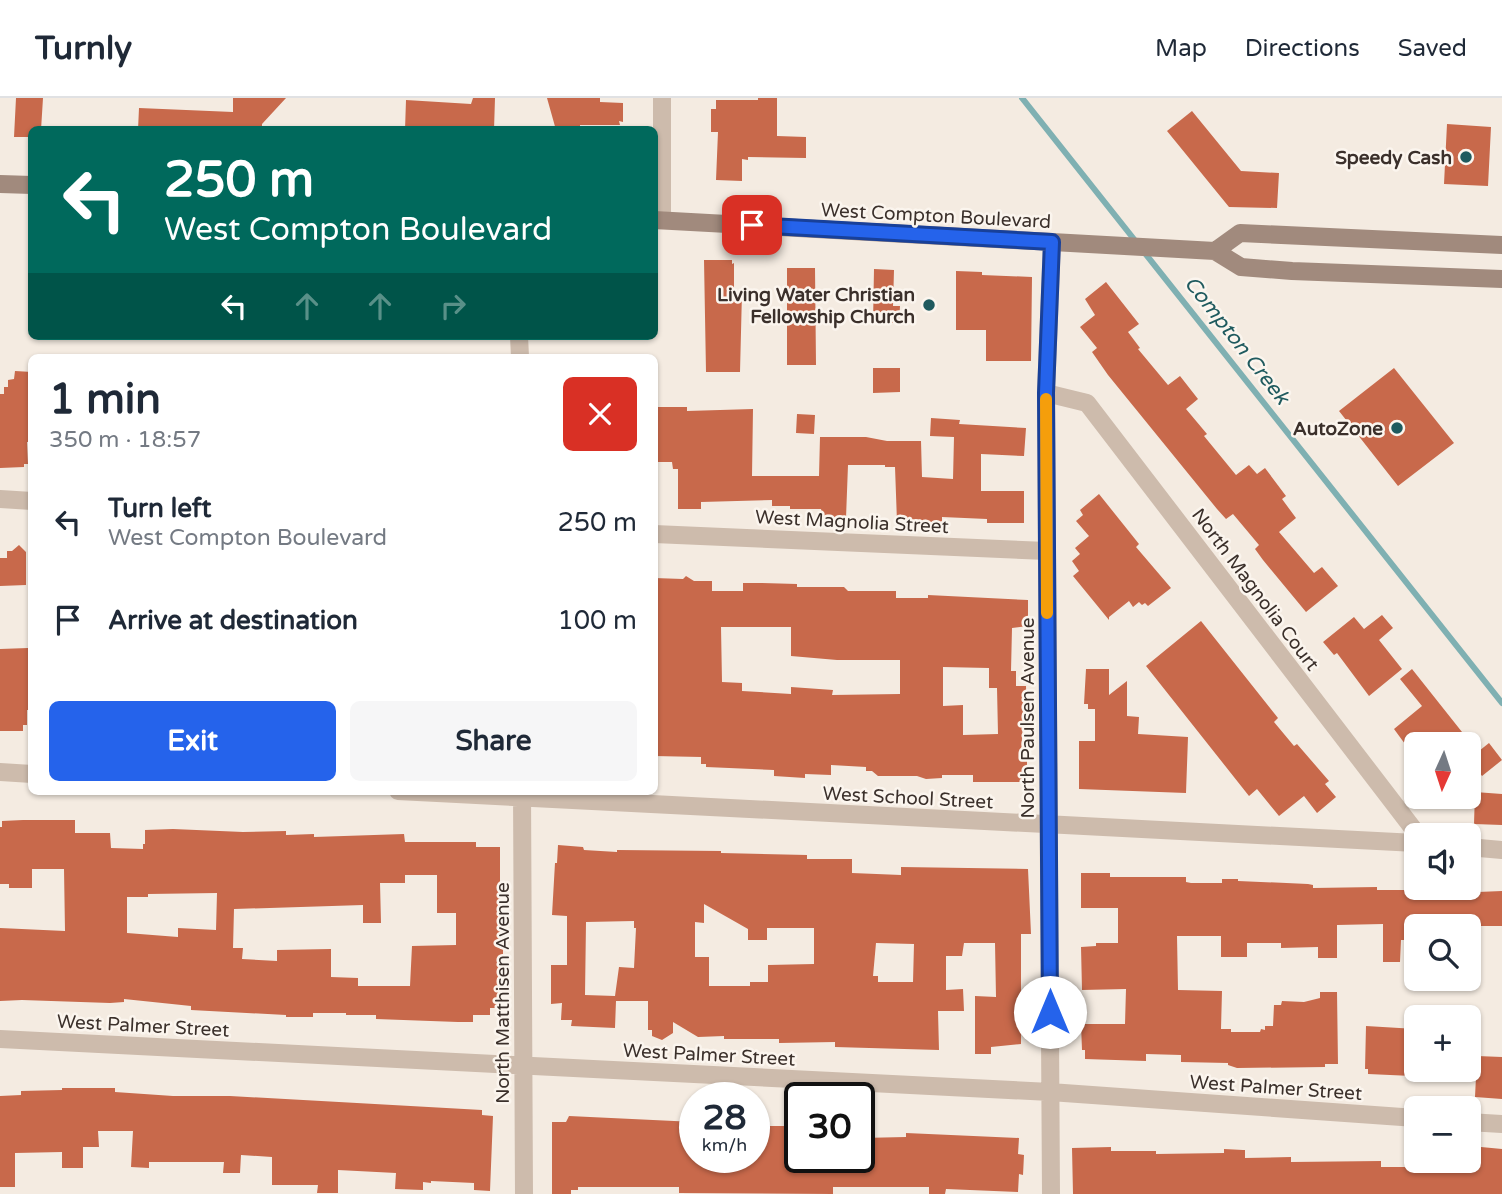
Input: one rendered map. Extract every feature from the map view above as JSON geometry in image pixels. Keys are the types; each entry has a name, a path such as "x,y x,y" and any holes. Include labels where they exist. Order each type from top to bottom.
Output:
{"main road":[{"path":"0,184 28,185"},
{"name":"West Compton Boulevard","path":"658,220 1215,251 1241,267 1502,279"},
{"path":"1215,251 1240,233 1502,245"}],"street":[{"path":"658,220 662,98"},
{"name":"North Paulsen Avenue","path":"1051,1194 1046,393 1052,242"},
{"name":"North Magnolia Court","path":"1046,393 1087,403 1409,823"},
{"path":"0,499 28,501"},
{"name":"West Magnolia Street","path":"658,534 1047,551"},
{"path":"0,772 28,774"},
{"name":"North Matthisen Avenue","path":"522,795 524,1194"},
{"name":"West School Street","path":"539,795 1404,842"},
{"path":"1481,848 1502,850"},
{"name":"West Palmer Street","path":"0,1039 1050,1091 1404,1117"},
{"path":"1481,1123 1502,1124"}],"building":[{"path":"16,98 43,98 41,126 28,126 28,137 14,137"},
{"path":"233,98 286,98 262,126 138,126 139,108 233,112"},
{"path":"473,98 495,98 494,126 405,126 406,100 471,104"},
{"path":"547,98 600,98 600,102 623,103 623,122 619,121 620,125 555,126"},
{"path":"777,98 777,136 806,137 806,158 748,157 748,160 742,159 742,181 716,180 718,132 711,132 711,109 716,109 716,100"},
{"path":"1192,111 1241,171 1279,173 1277,208 1229,207 1167,131"},
{"path":"1447,124 1491,127 1488,186 1444,184"},
{"path":"704,260 732,260 732,264 734,263 734,292 742,292 740,372 706,372"},
{"path":"787,268 815,268 816,365 787,365"},
{"path":"874,269 894,270 893,306 900,306 899,323 873,323"},
{"path":"956,271 1032,277 1031,361 986,361 986,330 956,330"},
{"path":"1106,282 1139,324 1128,332 1140,348 1138,349 1168,385 1180,376 1198,399 1186,409 1236,475 1249,465 1257,474 1265,468 1286,496 1282,499 1296,518 1279,532 1314,573 1322,567 1338,586 1306,612 1255,549 1259,545 1233,514 1226,519 1217,509 1092,352 1097,348 1080,327 1095,315 1085,299"},
{"path":"873,368 900,368 900,392 873,393"},
{"path":"1394,368 1454,443 1398,486 1339,411"},
{"path":"15,371 28,372 28,464 24,464 24,467 0,468 0,394 4,394 4,387 8,387 8,380 14,379"},
{"path":"658,407 687,407 687,411 753,409 752,476 819,476 820,437 866,437 887,441 921,441 922,477 953,479 954,437 930,436 931,418 960,420 959,424 1026,428 1024,456 981,454 981,491 1024,491 1024,523 987,523 987,519 942,517 942,522 897,522 895,467 885,465 848,465 846,518 823,518 821,509 772,506 772,500 701,502 701,509 678,509 678,469 673,469 672,462 658,462"},
{"path":"797,414 815,415 814,434 796,433"},
{"path":"1099,494 1139,544 1136,547 1171,588 1148,606 1139,602 1133,607 1129,601 1109,617 1109,620 1073,576 1079,571 1072,561 1080,554 1075,548 1089,536 1076,521 1083,515 1080,510"},
{"path":"19,545 26,552 26,585 0,586 0,558 7,558 7,551 12,551"},
{"path":"686,576 694,581 712,581 712,591 743,591 743,583 762,583 797,584 797,587 844,587 848,591 896,591 896,598 928,598 928,595 1028,600 1028,626 1012,628 1011,671 1016,671 1016,686 1026,686 1027,723 1023,723 1021,754 1027,754 1027,782 973,782 973,775 942,775 942,778 926,779 917,776 878,776 872,771 866,771 866,767 831,765 831,775 805,774 805,778 774,776 774,770 706,767 706,764 701,764 701,757 658,756 658,578 683,579","holes":["721,627 791,627 791,656 837,660 900,660 900,694 832,695 833,690 791,687 791,694 742,691 742,683 722,682","943,667 989,668 989,688 997,688 998,734 963,735 963,705 943,706"]},
{"path":"1382,615 1393,628 1379,640 1402,669 1369,696 1337,653 1334,655 1323,642 1354,617 1364,629"},
{"path":"1201,621 1278,718 1274,722 1329,781 1325,784 1336,797 1317,813 1304,796 1279,816 1257,789 1249,796 1146,666"},
{"path":"28,648 28,710 27,725 23,725 23,731 0,731 0,649"},
{"path":"1086,669 1109,669 1109,695 1127,681 1127,716 1139,717 1138,734 1188,737 1186,793 1079,789 1079,741 1095,741 1095,709 1088,709 1088,704 1084,704"},
{"path":"1412,669 1462,732 1404,732 1404,743 1394,729 1422,706 1400,679"},
{"path":"1489,743 1502,760 1482,776 1481,775 1481,749"},
{"path":"1481,792 1502,794 1502,825 1474,823 1474,809 1481,809"},
{"path":"75,820 75,833 110,833 111,848 143,849 145,830 173,829 286,831 286,835 314,834 314,837 404,834 405,842 476,842 476,847 500,847 503,1008 490,1008 490,1015 473,1015 473,1022 458,1022 376,1019 376,1015 346,1013 313,1013 313,1017 286,1017 191,1010 191,1006 124,999 124,1002 110,1003 0,1001 0,928 65,931 64,869 32,869 32,888 9,888 9,884 0,884 2,821","holes":["405,875 437,875 437,913 456,913 456,945 412,946 410,986 358,986 358,978 331,977 331,949 277,950 277,961 242,959 243,948 233,948 234,909 363,905 363,923 381,923 380,883 405,883","217,893 216,930 178,928 178,937 127,933 127,897"]},
{"path":"558,845 617,852 721,851 807,855 807,859 852,859 852,873 901,875 901,867 1028,869 1031,934 1021,934 1021,1044 991,1047 991,1054 975,1054 975,996 996,997 995,943 964,943 962,956 946,956 946,990 963,989 964,1011 938,1011 939,1050 835,1047 835,1042 779,1043 779,1039 698,1037 673,1022 673,1033 662,1040 652,1036 652,1030 648,1030 648,1001 616,1001 615,1028 571,1026 572,1020 561,1020 562,1003 551,1004 551,965 567,965 567,916 552,915","holes":["704,904 748,929 748,940 767,940 767,928 814,928 814,964 768,965 768,982 750,982 750,986 709,986 709,957 695,957 695,922 704,923","634,921 634,968 619,967 615,996 585,995 586,922","876,943 914,944 913,982 878,982 878,976 873,976"]},
{"path":"1081,873 1110,873 1110,877 1186,877 1186,882 1191,883 1222,883 1222,879 1238,879 1308,884 1313,885 1313,888 1377,887 1377,890 1404,890 1404,900 1481,900 1481,892 1502,891 1502,926 1481,926 1481,914 1404,914 1404,940 1401,940 1400,962 1383,962 1383,924 1337,925 1337,958 1318,958 1318,947 1281,948 1281,943 1247,943 1247,957 1221,957 1221,936 1177,936 1178,990 1222,991 1221,1029 1231,1029 1231,1032 1260,1032 1261,1029 1265,1030 1265,1026 1273,1026 1274,1005 1281,1005 1282,1001 1304,1002 1320,998 1320,992 1337,992 1338,1064 1325,1064 1325,1067 1237,1068 1228,1063 1181,1062 1181,1055 1146,1054 1146,1061 1085,1059 1081,1024 1125,1024 1126,989 1082,990 1081,947 1096,946 1096,943 1118,943 1118,908 1081,908"},
{"path":"1366,1026 1404,1028 1404,1076 1368,1074 1368,1069 1365,1069"},
{"path":"1481,1056 1502,1057 1502,1099 1475,1096 1476,1082 1481,1082"},
{"path":"115,1088 115,1092 173,1096 230,1096 482,1110 482,1115 493,1116 490,1191 474,1190 474,1183 431,1181 423,1182 423,1190 395,1189 396,1173 338,1170 338,1193 317,1193 318,1185 272,1185 272,1157 241,1155 240,1173 223,1173 224,1162 149,1162 149,1168 131,1167 133,1131 98,1131 99,1147 83,1147 83,1168 62,1168 62,1152 15,1153 15,1187 0,1187 0,1096 21,1095 21,1091"},
{"path":"569,1116 679,1121 679,1173 770,1173 770,1126 784,1126 784,1173 875,1173 875,1138 906,1137 906,1133 1019,1138 1018,1154 1024,1155 1023,1175 1019,1174 1018,1192 946,1189 945,1194 929,1194 929,1187 833,1187 833,1194 679,1193 679,1187 578,1187 578,1190 571,1190 571,1194 552,1194 552,1122 566,1122"},
{"path":"1111,1147 1111,1151 1156,1151 1156,1154 1245,1150 1245,1158 1291,1157 1291,1162 1381,1161 1381,1167 1404,1167 1404,1173 1481,1173 1481,1147 1502,1149 1502,1194 1073,1194 1072,1148"}],"waterway":[{"name":"Compton Creek","path":"1022,98 1137,243"},
{"name":"Compton Creek","path":"1144,252 1502,703"}],"slow traffic":[{"path":"1046,399 1047,613"}],"place":[{"name":"Speedy Cash","path":"1466,157"},
{"name":"Living Water Christian Fellowship Church","path":"929,305"},
{"name":"AutoZone","path":"1397,428"}],"route":[{"path":"752,225 1052,242 1046,393 1050,1012"}]}
